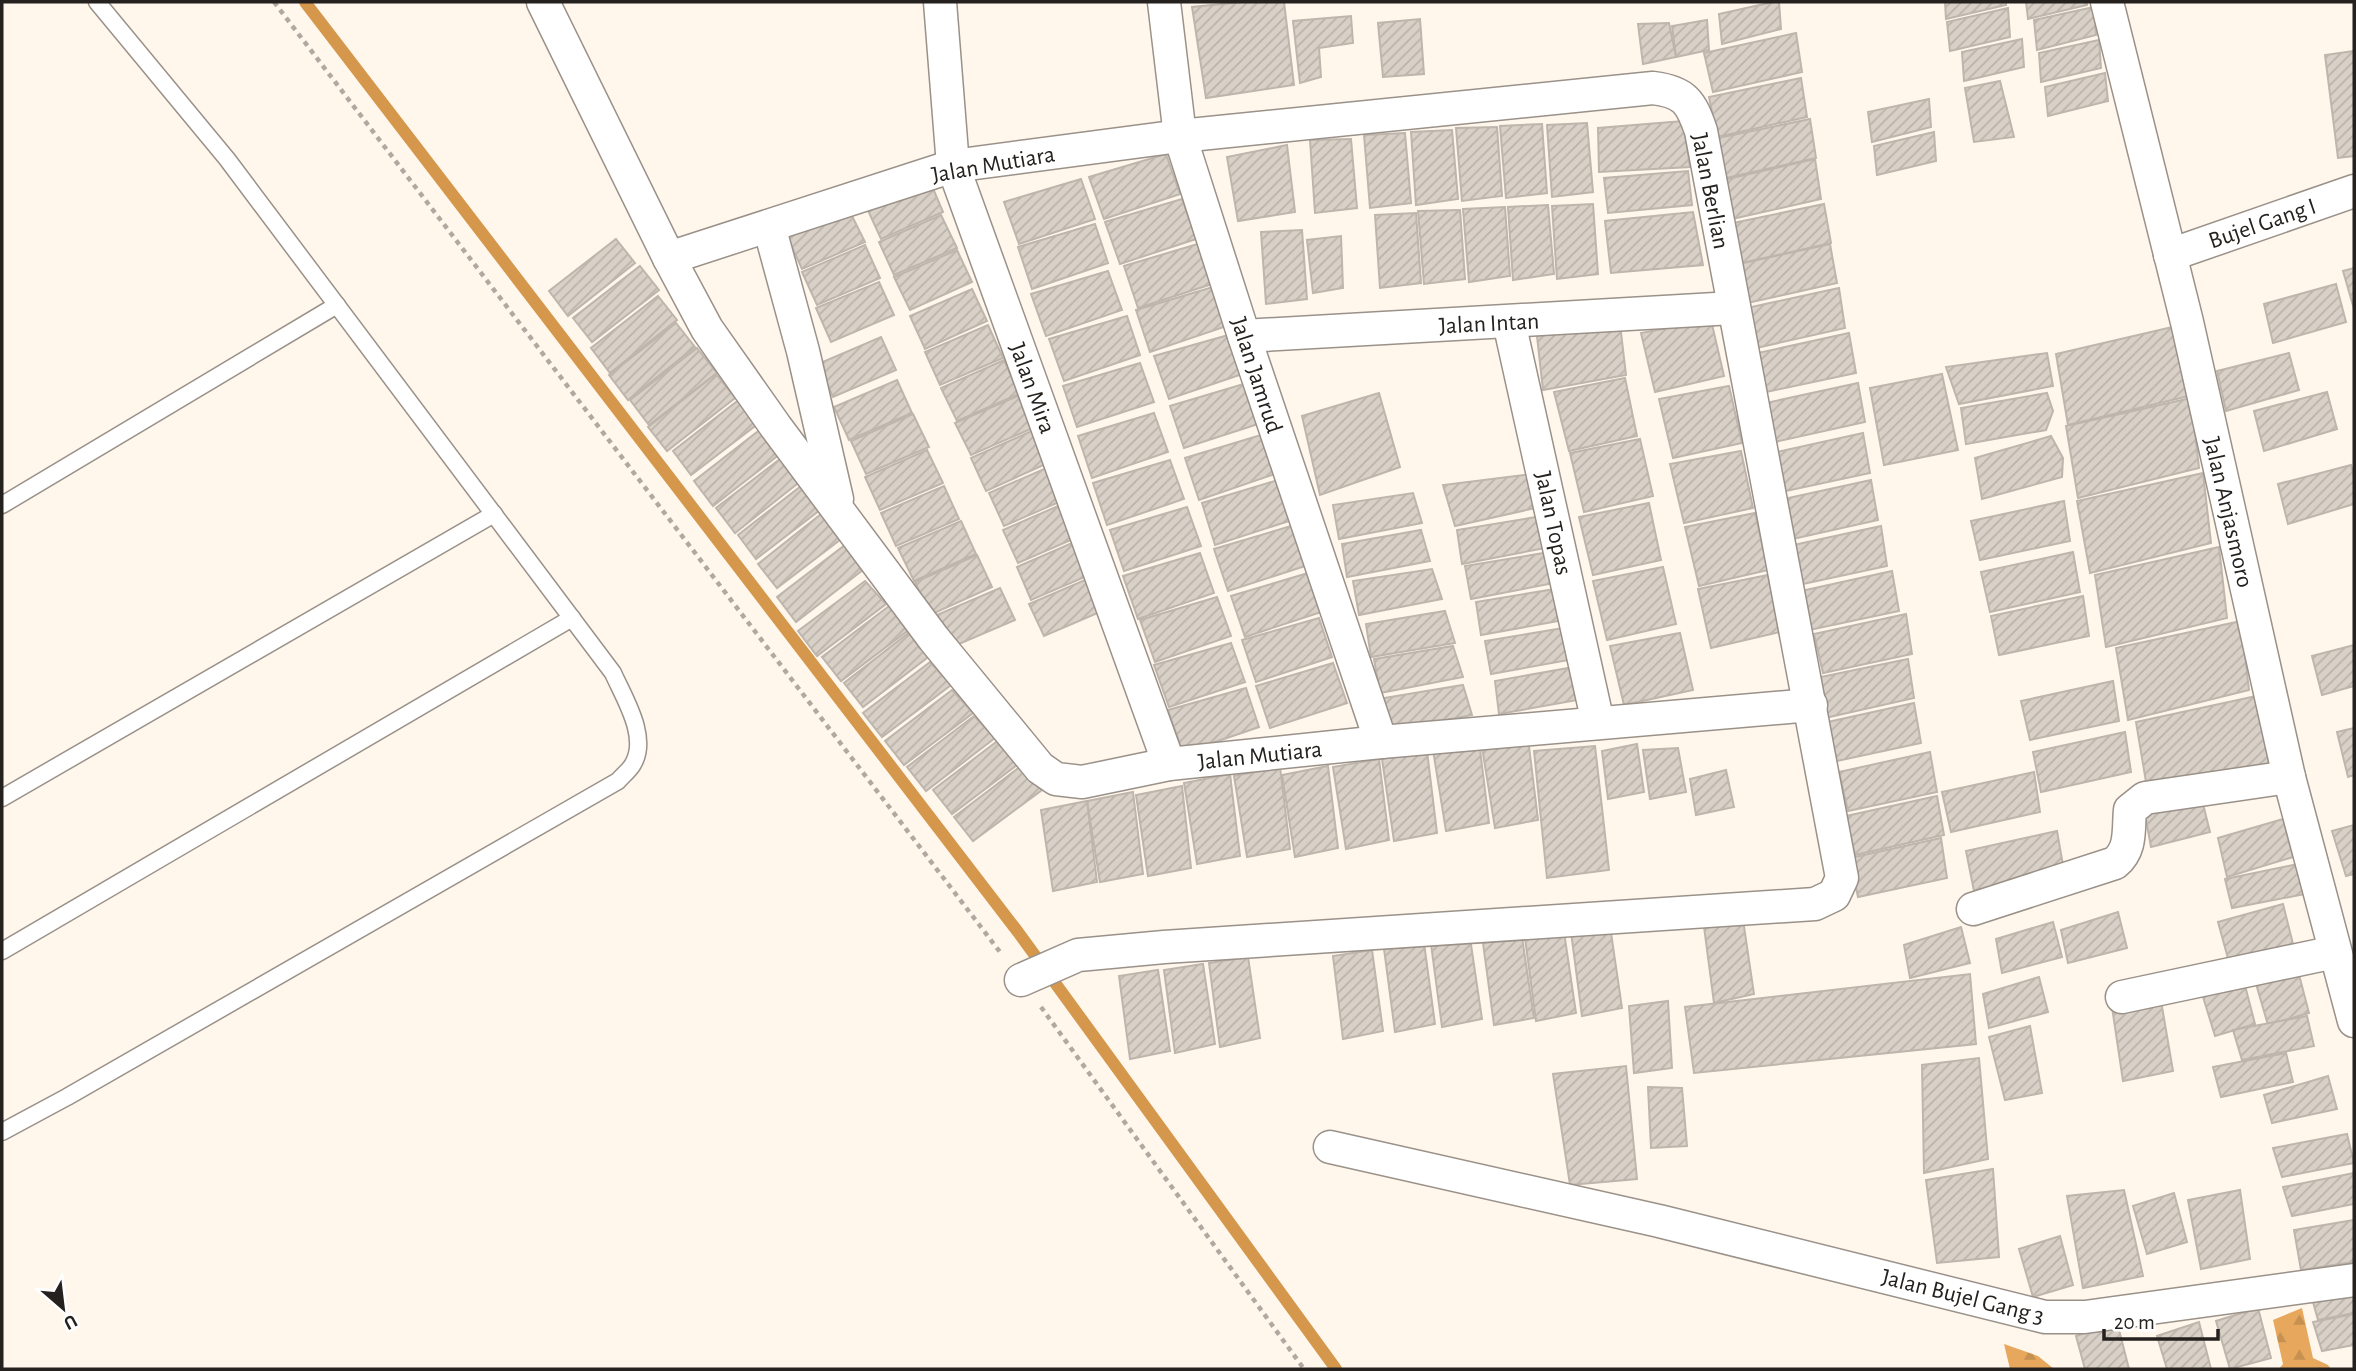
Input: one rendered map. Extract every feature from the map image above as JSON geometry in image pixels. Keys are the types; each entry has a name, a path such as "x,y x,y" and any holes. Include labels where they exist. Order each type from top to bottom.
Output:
{"street":[{"path":"543,2 669,258"},
{"name":"Jalan Mira","path":"940,2 953,166 1169,764"},
{"name":"Jalan Jamrud","path":"1164,2 1180,136 1244,336 1381,742"},
{"name":"Jalan Anjasmoro","path":"2107,2 2170,255 2288,777 2354,1021"},
{"name":"Jalan Berlian","path":"1024,978 1078,955 1815,904 1834,895 1842,878 1733,308 1702,131 1686,99 1672,91 1653,88 1180,136"},
{"name":"Jalan Mutiara","path":"1180,136 953,166 669,258 707,330 776,427 934,639 1040,768 1056,779 1082,782 1169,764 1381,742 1811,705"},
{"name":"Bujel Gang I","path":"2170,255 2354,191"},
{"name":"Jalan Mutiara","path":"769,226 803,351 839,509"},
{"name":"Jalan Intan","path":"1244,336 1733,308"},
{"name":"Jalan Topas","path":"1509,322 1598,723"},
{"path":"1973,909 2115,863 2122,857 2128,845 2130,810 2145,798 2288,777"},
{"path":"2122,997 2335,952"},
{"name":"Jalan Bujel Gang 3","path":"1331,1147 1659,1222 2059,1319 2354,1280"}],"lane":[{"path":"2,1132 79,1091 618,780 634,763 638,748 636,729 613,673 227,159 97,2"},
{"path":"2,505 337,305"},
{"path":"2,798 494,514"},
{"path":"2,951 572,618"}],"path":[{"path":"274,2 1024,978 1304,1369"}],"green space":[{"path":"2302,1308 2313,1358 2331,1369 2279,1369 2283,1364 2273,1320"},
{"path":"2004,1344 2038,1356 2054,1369 2010,1369"}],"building":[{"path":"1243,2 1284,2 1294,85 1206,98 1192,7"},
{"path":"1779,2 1781,29 1722,44 1719,14"},
{"path":"1945,2 2006,2 2006,5 1946,19"},
{"path":"2026,2 2087,2 2087,5 2028,19"},
{"path":"2094,7 2096,35 2037,50 2034,20"},
{"path":"2008,8 2010,37 1950,51 1947,22"},
{"path":"1351,16 1353,43 1319,48 1321,77 1300,83 1293,21"},
{"path":"1420,19 1424,74 1383,77 1378,23"},
{"path":"1707,20 1709,50 1676,57 1672,26"},
{"path":"1669,23 1676,57 1643,64 1638,24"},
{"path":"1796,33 1802,72 1713,92 1704,53"},
{"path":"2022,39 2024,67 1964,81 1962,52"},
{"path":"2099,40 2101,68 2041,82 2039,53"},
{"path":"2354,51 2354,156 2338,158 2325,55"},
{"path":"2105,73 2108,101 2048,116 2045,87"},
{"path":"1801,78 1807,117 1717,137 1709,97"},
{"path":"2000,81 2014,137 1974,142 1965,88"},
{"path":"1929,99 1931,127 1872,142 1868,112"},
{"path":"1810,119 1816,158 1726,178 1718,138"},
{"path":"1683,121 1690,167 1599,172 1598,128"},
{"path":"1587,123 1593,192 1552,197 1547,125"},
{"path":"1542,124 1547,193 1506,198 1500,126"},
{"path":"1497,127 1502,196 1462,201 1456,128"},
{"path":"1452,130 1458,199 1416,205 1411,132"},
{"path":"1934,132 1936,161 1877,175 1874,146"},
{"path":"1405,133 1411,203 1370,208 1364,135"},
{"path":"1351,139 1357,208 1315,213 1310,140"},
{"path":"1287,145 1295,212 1238,221 1227,157"},
{"path":"1166,154 1180,194 1104,219 1089,177"},
{"path":"1815,159 1821,199 1732,219 1723,180"},
{"path":"1688,171 1692,205 1608,213 1604,178"},
{"path":"929,179 943,212 881,239 866,206"},
{"path":"1081,179 1095,219 1019,244 1004,202"},
{"path":"1182,199 1196,239 1120,264 1105,222"},
{"path":"1593,204 1598,274 1557,279 1552,206"},
{"path":"1824,204 1831,243 1742,263 1733,223"},
{"path":"1548,205 1554,274 1513,280 1508,207"},
{"path":"1505,207 1510,276 1469,282 1463,209"},
{"path":"849,210 865,242 802,269 787,236"},
{"path":"1460,210 1465,279 1424,284 1418,211"},
{"path":"1693,212 1703,265 1611,273 1605,221"},
{"path":"1416,213 1421,283 1380,288 1375,215"},
{"path":"941,215 957,248 894,275 879,242"},
{"path":"1095,224 1108,263 1032,289 1018,247"},
{"path":"1302,230 1307,299 1266,304 1261,232"},
{"path":"1341,236 1343,288 1313,293 1307,240"},
{"path":"616,239 635,263 568,316 549,291"},
{"path":"1201,243 1215,283 1138,308 1124,266"},
{"path":"1830,244 1837,283 1747,303 1739,264"},
{"path":"865,245 880,278 817,305 802,272"},
{"path":"957,250 972,282 910,310 894,277"},
{"path":"640,266 659,290 592,342 573,318"},
{"path":"2354,268 2354,309 2343,271"},
{"path":"1108,271 1122,310 1046,336 1031,294"},
{"path":"879,282 894,315 831,342 816,308"},
{"path":"2336,284 2346,322 2273,343 2264,304"},
{"path":"1213,287 1227,326 1150,352 1136,310"},
{"path":"1839,288 1845,328 1756,348 1747,308"},
{"path":"972,289 987,321 925,349 910,316"},
{"path":"658,296 677,320 610,373 591,348"},
{"path":"1127,316 1140,355 1064,381 1049,339"},
{"path":"1711,320 1724,376 1655,392 1641,333"},
{"path":"676,323 695,347 628,400 609,375"},
{"path":"1620,324 1626,375 1543,390 1537,336"},
{"path":"988,325 1003,358 940,385 925,352"},
{"path":"2181,325 2189,396 2068,425 2056,354"},
{"path":"1849,333 1856,373 1766,392 1758,353"},
{"path":"1232,334 1245,373 1169,399 1154,356"},
{"path":"881,337 896,370 833,397 818,364"},
{"path":"697,348 717,373 649,425 630,400"},
{"path":"2047,353 2053,386 1959,404 1946,367"},
{"path":"2289,353 2299,390 2226,411 2217,371"},
{"path":"1004,360 1019,394 957,421 941,388"},
{"path":"1140,363 1154,402 1077,427 1063,386"},
{"path":"716,374 735,398 667,451 648,427"},
{"path":"1942,374 1958,450 1884,465 1870,388"},
{"path":"1625,378 1637,436 1569,451 1554,392"},
{"path":"897,380 912,413 849,440 834,407"},
{"path":"1247,383 1261,423 1184,448 1170,406"},
{"path":"1858,383 1865,422 1775,442 1766,403"},
{"path":"1729,386 1742,443 1673,458 1659,399"},
{"path":"2327,392 2337,429 2264,451 2254,411"},
{"path":"1379,393 1400,467 1320,495 1302,416"},
{"path":"2047,393 2053,411 2046,430 1966,444 1961,408"},
{"path":"1018,396 1033,428 971,455 955,423"},
{"path":"2191,398 2199,468 2078,498 2066,426"},
{"path":"740,399 759,423 691,475 673,451"},
{"path":"1154,413 1168,452 1092,478 1078,436"},
{"path":"913,414 929,447 866,474 851,441"},
{"path":"761,429 780,454 713,506 694,481"},
{"path":"1034,430 1048,463 986,491 971,458"},
{"path":"1863,433 1870,473 1781,492 1772,453"},
{"path":"1261,435 1275,474 1199,500 1185,458"},
{"path":"2051,436 2063,458 2062,477 1982,499 1975,458"},
{"path":"1640,439 1653,496 1584,512 1570,453"},
{"path":"927,450 943,483 880,510 865,477"},
{"path":"1741,451 1753,508 1684,523 1670,464"},
{"path":"784,456 802,480 735,533 716,508"},
{"path":"1170,460 1184,499 1107,525 1093,483"},
{"path":"2351,465 2354,504 2288,524 2278,484"},
{"path":"1051,466 1066,499 1004,526 989,493"},
{"path":"2203,473 2211,543 2090,573 2077,501"},
{"path":"1532,474 1540,507 1455,526 1443,485"},
{"path":"1278,480 1292,520 1215,545 1202,503"},
{"path":"1871,480 1878,520 1788,540 1779,500"},
{"path":"805,483 824,507 756,559 738,535"},
{"path":"944,486 959,519 896,546 881,513"},
{"path":"1413,493 1422,523 1339,539 1333,505"},
{"path":"2064,501 2070,541 1980,560 1971,521"},
{"path":"1065,503 1080,536 1018,563 1003,530"},
{"path":"1649,503 1661,560 1593,575 1579,517"},
{"path":"1187,507 1201,546 1124,571 1110,530"},
{"path":"825,511 845,536 777,588 758,564"},
{"path":"1755,513 1768,570 1699,586 1685,527"},
{"path":"1536,517 1545,548 1462,564 1457,530"},
{"path":"961,521 976,554 914,581 898,548"},
{"path":"1291,526 1305,566 1228,591 1214,549"},
{"path":"1881,526 1887,566 1798,585 1789,546"},
{"path":"1421,530 1430,561 1347,577 1342,544"},
{"path":"1079,540 1094,573 1031,600 1017,567"},
{"path":"845,545 864,569 796,622 777,597"},
{"path":"2219,547 2227,618 2106,647 2095,575"},
{"path":"2073,552 2080,592 1990,612 1981,572"},
{"path":"1200,553 1214,593 1138,619 1123,576"},
{"path":"1544,553 1554,583 1471,599 1465,566"},
{"path":"977,555 992,587 930,615 915,582"},
{"path":"1663,567 1676,624 1607,640 1593,581"},
{"path":"1432,569 1442,599 1359,615 1353,581"},
{"path":"1892,571 1899,611 1809,630 1801,591"},
{"path":"1308,573 1321,612 1245,637 1231,596"},
{"path":"1768,575 1780,632 1711,648 1698,589"},
{"path":"1092,577 1107,609 1044,636 1029,604"},
{"path":"865,581 886,604 817,656 798,631"},
{"path":"1000,588 1015,620 952,647 937,615"},
{"path":"1555,589 1564,620 1481,635 1476,602"},
{"path":"2083,596 2089,636 1999,655 1991,616"},
{"path":"1217,597 1231,636 1155,662 1140,620"},
{"path":"889,606 910,629 841,681 822,657"},
{"path":"1445,611 1455,643 1371,657 1366,624"},
{"path":"1906,614 1912,654 1823,673 1814,634"},
{"path":"1319,618 1332,657 1256,682 1242,640"},
{"path":"2241,621 2249,690 2128,720 2116,648"},
{"path":"1564,628 1574,659 1491,674 1485,641"},
{"path":"911,631 932,654 863,707 844,683"},
{"path":"1680,633 1693,690 1624,705 1610,646"},
{"path":"1231,643 1245,682 1169,707 1154,665"},
{"path":"2354,645 2354,686 2322,695 2312,656"},
{"path":"1453,646 1463,677 1380,693 1374,659"},
{"path":"1908,659 1914,698 1825,718 1816,678"},
{"path":"930,662 951,685 882,737 863,713"},
{"path":"1333,663 1347,703 1270,728 1256,686"},
{"path":"1574,667 1583,699 1499,714 1495,681"},
{"path":"2113,681 2119,721 2030,740 2021,701"},
{"path":"1463,685 1472,715 1389,731 1384,698"},
{"path":"1246,688 1259,727 1183,753 1168,710"},
{"path":"952,690 973,713 904,765 885,741"},
{"path":"2261,695 2269,764 2148,794 2136,722"},
{"path":"1914,703 1921,743 1832,762 1823,723"},
{"path":"974,716 995,738 926,791 907,767"},
{"path":"2354,728 2354,775 2348,777 2337,732"},
{"path":"2125,732 2131,772 2041,792 2033,752"},
{"path":"1528,738 1538,820 1495,828 1482,747"},
{"path":"1000,739 1021,762 952,814 933,790"},
{"path":"1479,741 1489,823 1446,831 1433,750"},
{"path":"1637,744 1644,792 1608,799 1602,751"},
{"path":"1595,746 1609,870 1547,878 1534,751"},
{"path":"1678,748 1686,792 1650,799 1643,750"},
{"path":"1427,751 1437,833 1394,841 1382,759"},
{"path":"1930,752 1937,792 1848,811 1839,772"},
{"path":"1379,759 1389,840 1346,849 1333,767"},
{"path":"1021,766 1042,790 973,841 954,817"},
{"path":"1328,766 1338,848 1295,857 1282,775"},
{"path":"1280,767 1290,849 1247,857 1234,776"},
{"path":"1726,770 1734,807 1696,815 1690,779"},
{"path":"2034,772 2040,812 1951,832 1942,792"},
{"path":"1230,774 1240,856 1197,864 1184,783"},
{"path":"1182,786 1191,868 1148,876 1136,795"},
{"path":"1133,792 1143,874 1100,882 1087,801"},
{"path":"1937,796 1944,835 1855,855 1846,816"},
{"path":"2201,796 2210,832 2151,847 2145,814"},
{"path":"1087,801 1097,882 1053,891 1041,810"},
{"path":"2283,819 2293,857 2227,877 2218,838"},
{"path":"2354,825 2354,874 2346,876 2332,831"},
{"path":"2057,831 2064,871 1974,891 1966,851"},
{"path":"1941,838 1947,878 1858,897 1850,858"},
{"path":"2298,864 2305,894 2232,908 2225,879"},
{"path":"2283,904 2296,956 2232,973 2218,922"},
{"path":"2118,912 2127,948 2068,963 2061,930"},
{"path":"1742,913 1754,994 1714,1003 1703,919"},
{"path":"2053,922 2062,957 2002,973 1996,939"},
{"path":"1610,926 1622,1008 1582,1016 1571,932"},
{"path":"1961,927 1970,963 1910,978 1904,945"},
{"path":"1564,932 1576,1013 1536,1021 1525,938"},
{"path":"1522,937 1534,1018 1494,1025 1483,943"},
{"path":"1470,938 1482,1019 1442,1027 1431,944"},
{"path":"1424,943 1435,1024 1395,1032 1384,949"},
{"path":"1372,950 1383,1031 1343,1039 1333,956"},
{"path":"1248,957 1260,1038 1220,1047 1209,963"},
{"path":"2296,963 2309,1013 2268,1025 2254,977"},
{"path":"1203,964 1215,1044 1175,1053 1164,970"},
{"path":"1158,970 1170,1051 1130,1059 1119,976"},
{"path":"1970,974 1976,1044 1694,1073 1685,1007"},
{"path":"2242,974 2255,1024 2215,1036 2200,987"},
{"path":"2039,977 2048,1012 1989,1028 1983,994"},
{"path":"2160,995 2173,1071 2123,1081 2112,1007"},
{"path":"1668,1001 1672,1068 1634,1073 1629,1006"},
{"path":"2307,1016 2314,1046 2242,1060 2233,1030"},
{"path":"2030,1026 2042,1093 2005,1100 1989,1037"},
{"path":"2286,1053 2293,1082 2221,1097 2213,1067"},
{"path":"1979,1058 1988,1159 1924,1173 1922,1065"},
{"path":"1626,1066 1637,1179 1570,1185 1553,1074"},
{"path":"2328,1076 2337,1109 2272,1123 2264,1095"},
{"path":"1648,1087 1682,1088 1687,1146 1651,1148"},
{"path":"2347,1134 2354,1163 2282,1177 2273,1148"},
{"path":"1993,1169 1999,1257 1937,1263 1926,1180"},
{"path":"2354,1173 2354,1204 2292,1216 2283,1187"},
{"path":"2124,1190 2143,1276 2083,1288 2067,1196"},
{"path":"2240,1190 2250,1259 2201,1269 2188,1200"},
{"path":"2174,1193 2187,1242 2147,1254 2133,1206"},
{"path":"2354,1220 2354,1262 2301,1270 2294,1230"},
{"path":"2060,1236 2073,1285 2033,1297 2019,1249"},
{"path":"2354,1283 2354,1313 2318,1320 2310,1291"},
{"path":"2258,1308 2271,1358 2230,1369 2216,1321"},
{"path":"2354,1314 2354,1345 2322,1351 2313,1322"},
{"path":"2117,1322 2129,1369 2085,1369 2076,1336"},
{"path":"2199,1322 2211,1369 2167,1369 2157,1336"}],"waterway":[{"path":"305,2 1018,932 1336,1369"}]}
